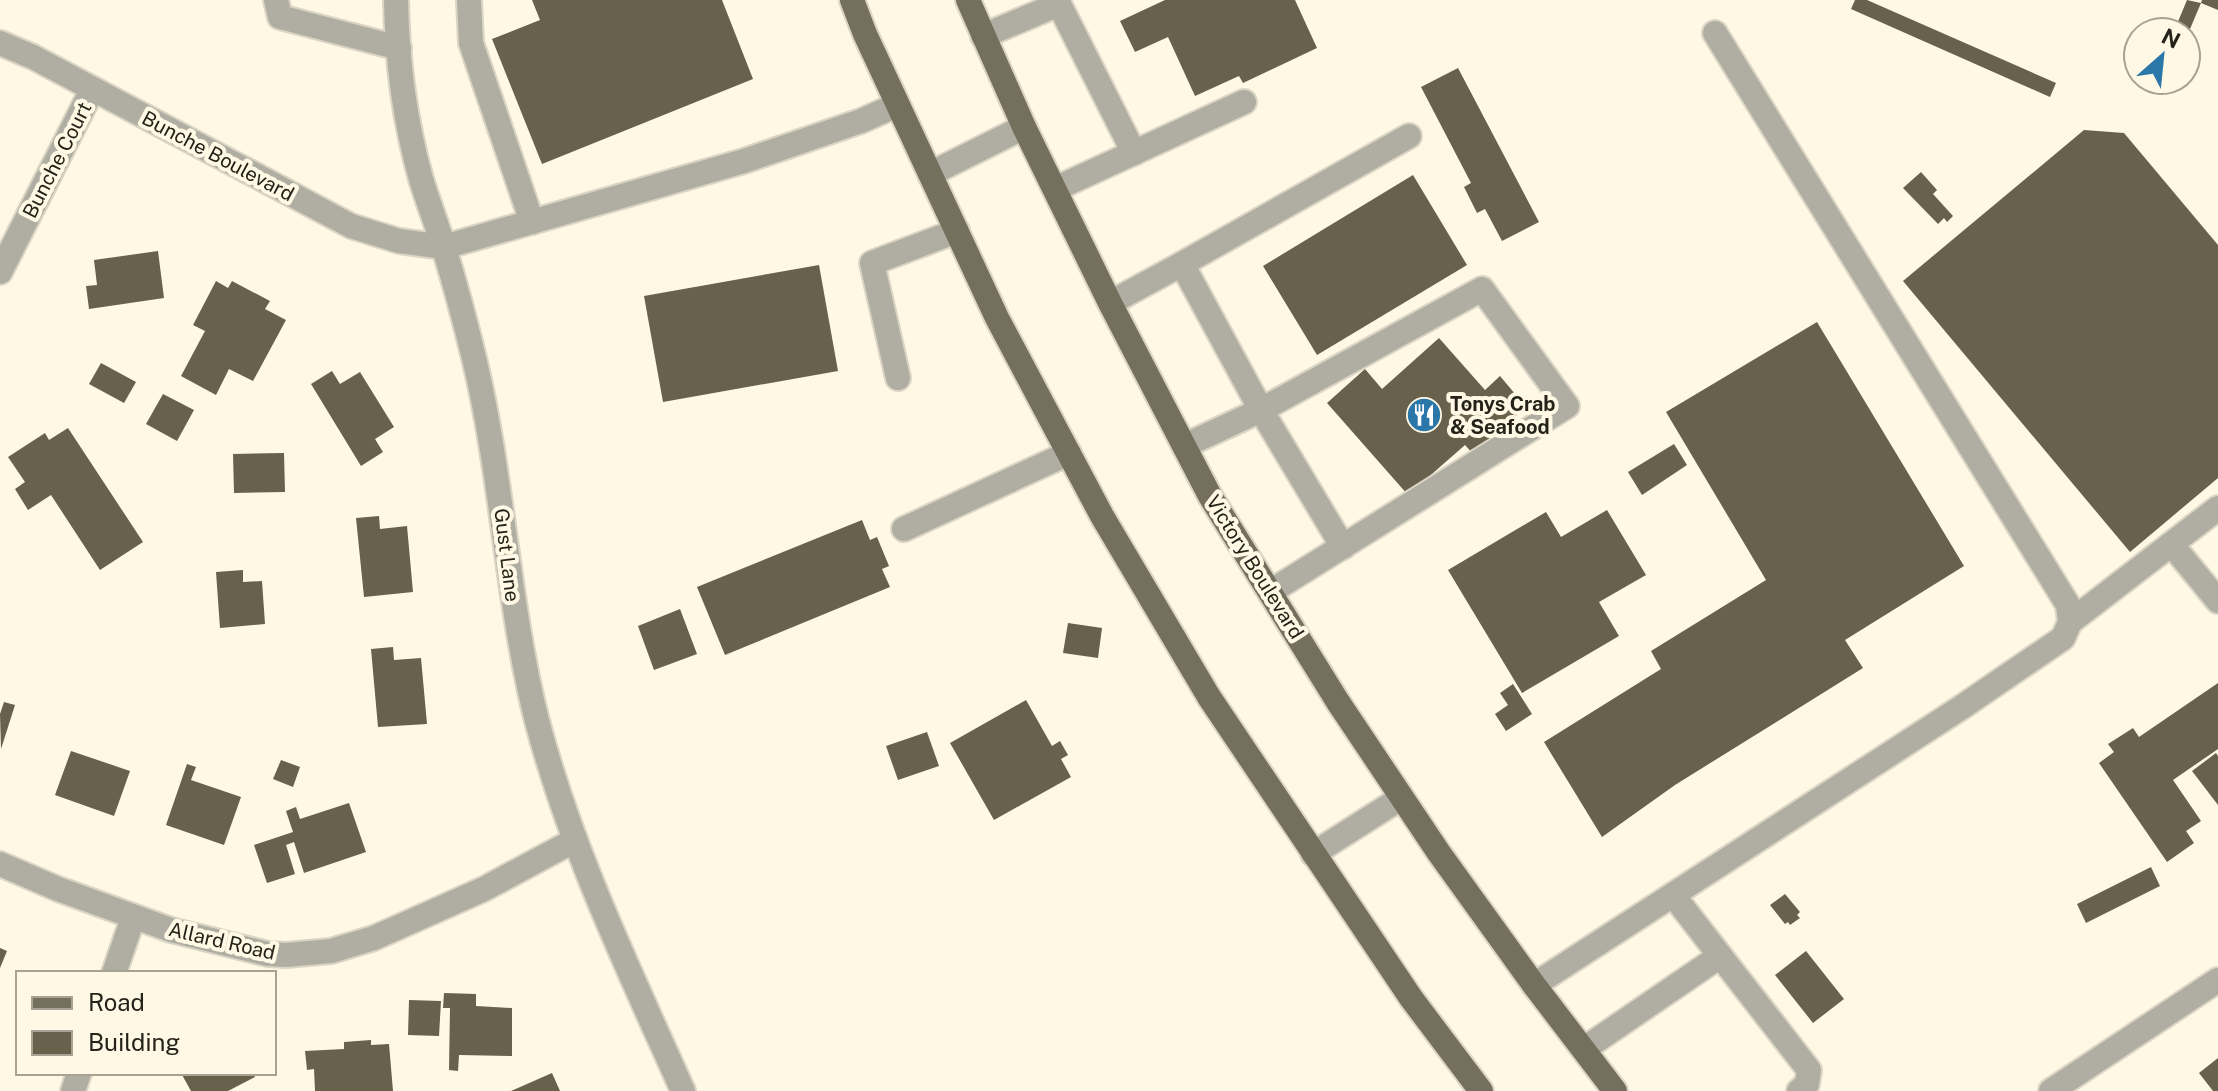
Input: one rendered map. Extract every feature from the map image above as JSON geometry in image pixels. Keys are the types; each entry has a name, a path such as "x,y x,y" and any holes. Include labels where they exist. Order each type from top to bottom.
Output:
{"main road":[{"path":"852,0 897,105 997,318 1102,516 1209,697 1411,998 1481,1091"},
{"name":"Victory Boulevard","path":"968,0 1024,127 1110,303 1210,496 1401,798 1534,985 1615,1091"}],"street":[{"path":"276,0 280,17 399,48"},
{"name":"Gust Lane","path":"396,0 409,123 421,179 444,247 474,360 497,476 514,611 538,721 575,840 595,892 683,1091"},
{"path":"469,0 471,43 532,222"},
{"path":"983,36 1059,4 1134,153"},
{"path":"1715,33 2068,605 2070,622"},
{"name":"Bunche Boulevard","path":"0,43 33,57 351,226 399,241 444,247"},
{"name":"Bunche Court","path":"0,272 92,90"},
{"path":"1055,189 1244,102"},
{"path":"444,247 744,161 861,121 897,105"},
{"path":"930,174 1024,127"},
{"path":"1110,303 1409,136"},
{"path":"898,378 872,263 957,231"},
{"path":"1182,264 1261,410 1343,547"},
{"path":"1184,446 1261,410 1482,289 1567,406 1270,592"},
{"path":"904,529 1069,453"},
{"path":"1534,985 2063,638 2070,622 2218,508"},
{"path":"2172,545 2218,601"},
{"path":"1313,854 1401,798"},
{"name":"Allard Road","path":"0,864 133,918 268,954 331,951 374,938 484,889 575,840"},
{"path":"1673,895 1809,1070 1807,1084 1799,1091"},
{"path":"115,971 133,918"},
{"path":"1584,1049 1720,956"},
{"path":"2051,1091 2218,980"}],"building":[{"path":"532,0 722,0 753,79 542,164 492,39 540,20"},
{"path":"1165,0 1295,0 1317,48 1243,83 1239,76 1195,96 1168,37 1135,52 1120,21"},
{"path":"1855,0 1867,0 2056,83 2050,97 1851,9"},
{"path":"2187,0 2201,3 2196,16 2180,16"},
{"path":"2202,0 2218,0 2218,10 2201,3"},
{"path":"1458,68 1539,222 1502,241 1485,209 1477,213 1464,187 1471,183 1421,87"},
{"path":"2084,130 2124,133 2218,245 2218,478 2130,552 1903,281"},
{"path":"1921,172 1937,190 1933,194 1953,216 1947,222 1944,218 1938,224 1903,188"},
{"path":"1413,175 1467,265 1317,355 1263,266"},
{"path":"158,251 164,298 89,309 86,286 97,285 94,260"},
{"path":"819,265 838,371 663,402 644,296"},
{"path":"216,281 228,288 232,281 270,301 265,309 286,320 253,381 229,369 216,395 181,376 205,331 193,325"},
{"path":"1817,322 1964,566 1845,640 1863,668 1675,785 1602,837 1544,742 1661,669 1651,651 1766,580 1666,412"},
{"path":"1439,338 1485,390 1500,376 1526,407 1473,454 1465,445 1408,495 1327,403 1365,369 1382,389"},
{"path":"101,363 136,382 124,403 89,384"},
{"path":"332,371 340,384 360,372 394,427 375,439 383,452 361,466 311,384"},
{"path":"163,394 194,410 177,441 146,424"},
{"path":"68,428 143,542 100,570 51,495 28,510 15,489 25,482 8,457 45,433 49,440"},
{"path":"1674,444 1687,465 1642,495 1628,472"},
{"path":"284,453 285,492 234,493 233,454"},
{"path":"1607,510 1646,575 1599,602 1619,636 1522,693 1448,570 1546,512 1561,537"},
{"path":"379,516 380,529 407,526 413,592 364,597 356,518"},
{"path":"862,520 870,540 877,537 889,566 882,569 890,587 725,655 697,587"},
{"path":"243,570 243,582 262,581 265,624 220,628 216,572"},
{"path":"680,609 697,654 654,670 638,626"},
{"path":"1068,623 1102,628 1098,658 1063,653"},
{"path":"393,647 394,660 421,658 427,724 378,727 371,649"},
{"path":"2218,683 2218,749 2173,780 2201,821 2186,831 2194,843 2167,862 2099,763 2114,752 2108,744 2133,728 2139,737"},
{"path":"1513,684 1532,714 1506,731 1495,714 1508,705 1500,693"},
{"path":"1026,700 1052,746 1060,741 1068,755 1061,759 1071,777 994,820 950,743"},
{"path":"4,702 15,705 1,749 0,714"},
{"path":"927,732 939,766 898,780 886,746"},
{"path":"71,751 130,771 114,816 55,795"},
{"path":"2216,753 2218,756 2218,805 2192,771"},
{"path":"281,760 300,767 293,787 273,779"},
{"path":"187,764 196,767 191,780 241,797 224,845 166,825"},
{"path":"349,803 366,852 304,873 294,842 286,845 295,874 267,883 254,845 293,832 286,811 296,807 300,819"},
{"path":"2151,867 2160,886 2086,923 2077,904"},
{"path":"1785,894 1800,912 1797,915 1800,918 1790,925 1788,922 1785,924 1770,905"},
{"path":"0,948 7,951 0,968"},
{"path":"1806,951 1844,999 1813,1023 1775,975"},
{"path":"444,993 476,994 476,1006 512,1008 512,1056 459,1055 458,1071 449,1070 450,1008 443,1008"},
{"path":"409,1000 441,1001 439,1036 408,1035"},
{"path":"371,1040 371,1045 389,1044 393,1091 315,1091 314,1069 307,1070 305,1051 344,1049 344,1042"},
{"path":"2218,1058 2218,1091 2213,1091 2199,1073"},
{"path":"552,1073 560,1091 511,1091"},
{"path":"182,1075 255,1077 228,1091 191,1091"}],"place":[{"name":"Tonys Crab & Seafood","path":"1424,415"}]}
